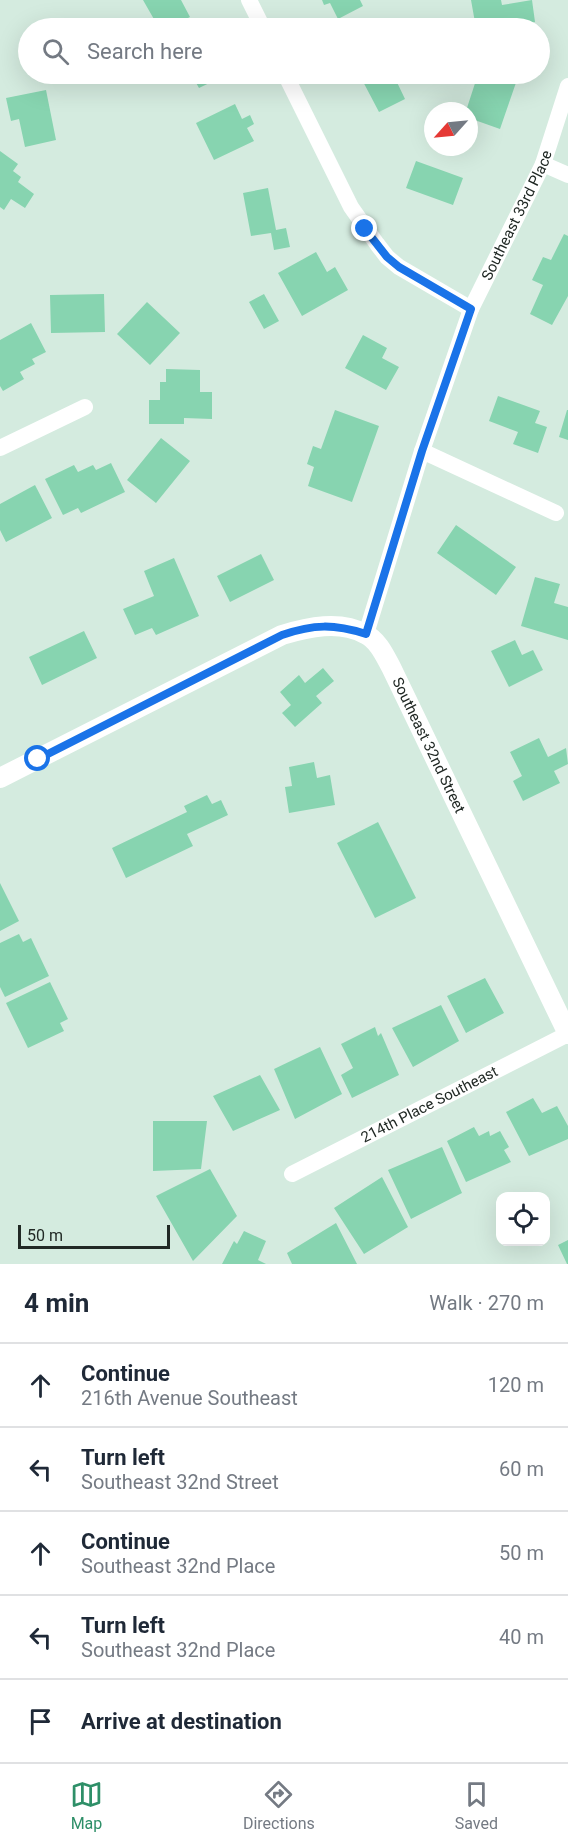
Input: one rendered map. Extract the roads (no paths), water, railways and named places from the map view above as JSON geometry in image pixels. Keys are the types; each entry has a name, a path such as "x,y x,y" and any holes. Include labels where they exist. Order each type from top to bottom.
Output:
{"street":[{"path":"249,0 258,18"},
{"path":"290,84 351,207 376,244 399,267 471,309"},
{"name":"Southeast 33rd Place","path":"422,451 471,309 543,164 568,86"},
{"path":"543,164 568,175"},
{"path":"0,448 85,407"},
{"path":"0,778 282,635 304,628 322,626 346,628 366,634 422,451 556,513"},
{"name":"Southeast 32nd Street","path":"366,634 381,649 391,667 568,1034"},
{"name":"214th Place Southeast","path":"292,1174 568,1034"}]}
